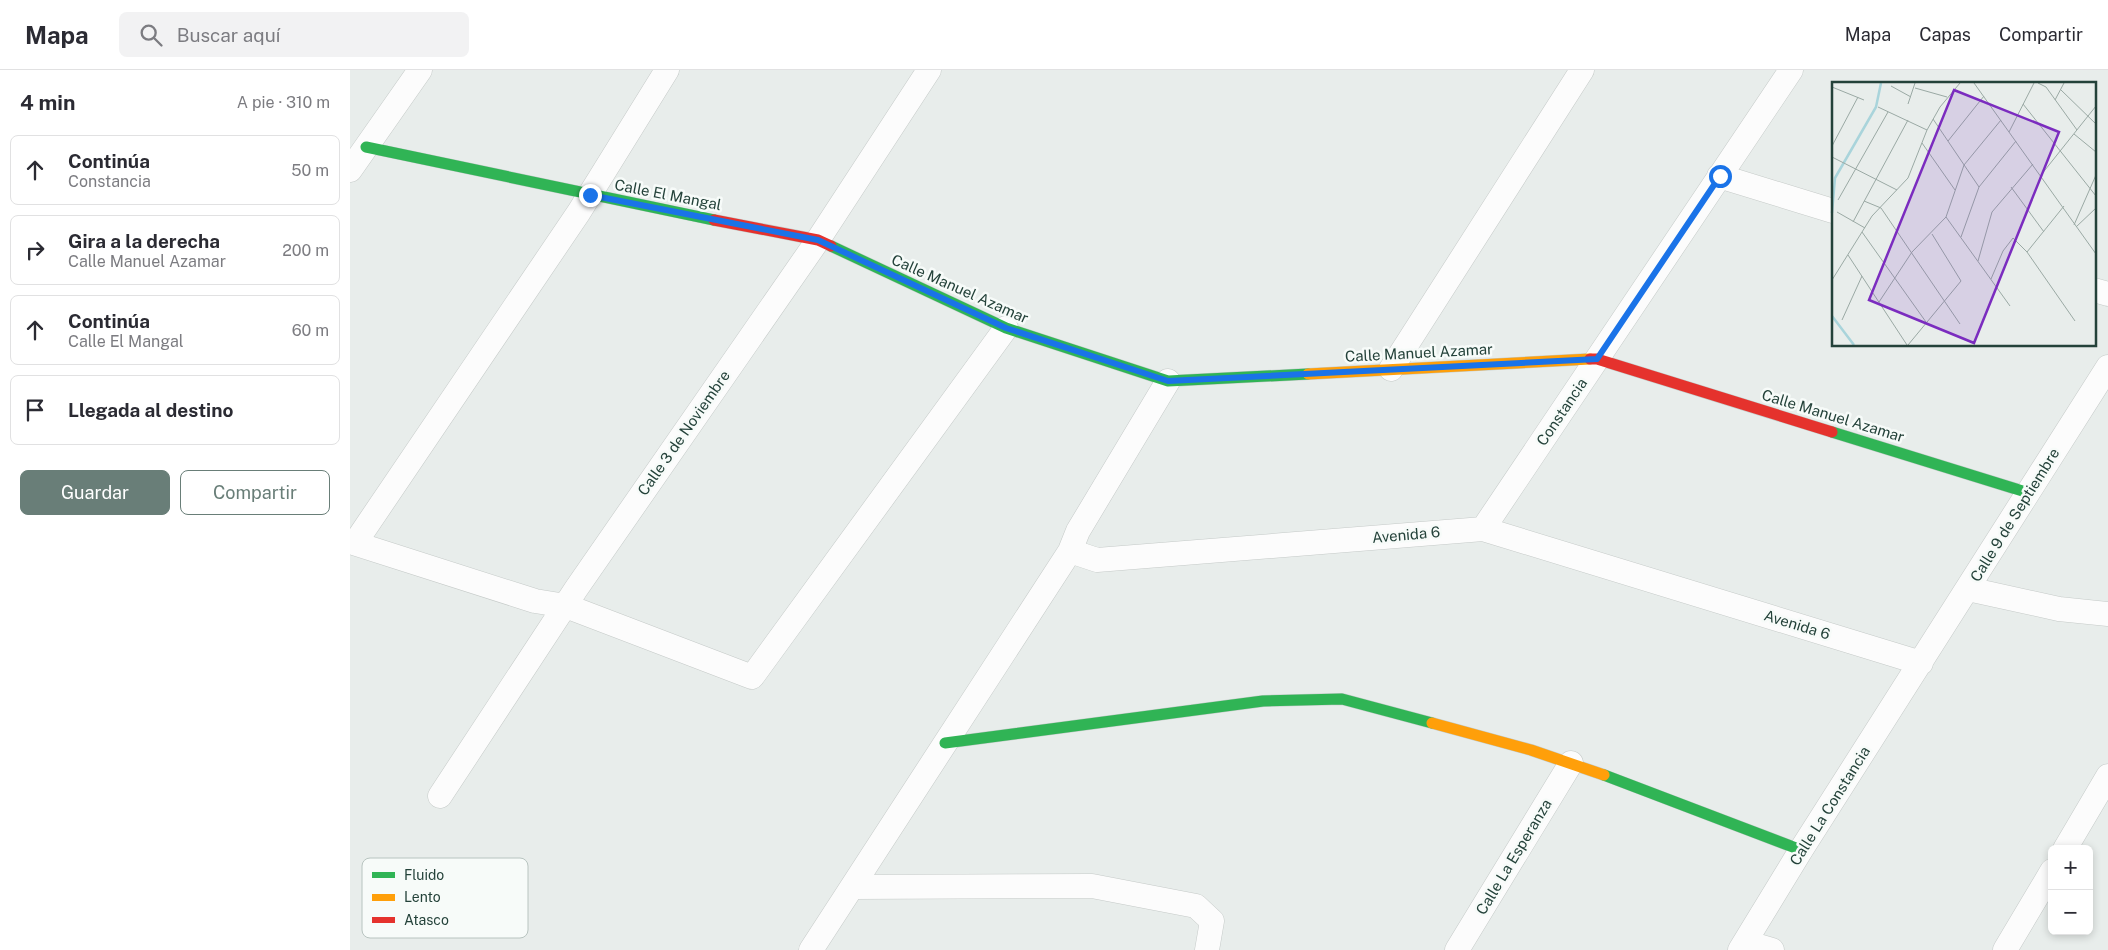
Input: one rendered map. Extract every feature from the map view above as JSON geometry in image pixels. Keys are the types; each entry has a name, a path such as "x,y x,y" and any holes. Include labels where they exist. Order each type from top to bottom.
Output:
{"street":[{"path":"350,170 420,70"},
{"path":"667,70 590,195 352,543 534,601 566,606 752,677 1006,328"},
{"name":"Calle 3 de Noviembre","path":"440,796 576,589 818,240 929,70"},
{"path":"1391,370 1582,70"},
{"name":"Constancia","path":"1483,529 1791,70"},
{"name":"Calle El Mangal","path":"366,147 590,195 818,240"},
{"path":"1720,176 1832,211"},
{"name":"Calle Manuel Azamar","path":"818,240 1006,328 1168,381 1597,359 2029,493"},
{"name":"Calle 9 de Septiembre","path":"1921,663 2108,367"},
{"path":"811,950 1070,551 1078,531 1168,381"},
{"name":"Avenida 6","path":"1070,551 1097,560 1483,529 1921,663"},
{"path":"1968,589 2059,609 2108,614"},
{"name":"Calle La Constancia","path":"1743,946 1801,850 1921,663"},
{"path":"945,743 1263,701 1342,699 1571,763 1801,850"},
{"name":"Calle La Esperanza","path":"1457,950 1571,763"},
{"path":"2067,845 2108,776"},
{"path":"2005,950 2048,878"},
{"path":"852,887 1092,886 1196,906 1212,921 1207,950"},
{"path":"1743,946 1772,950"}],"traffic: fast":[{"path":"366,147 714,220"},
{"path":"831,246 1006,328 1168,381 1308,374"},
{"path":"1832,432 2029,493"},
{"path":"945,743 1263,701 1342,699 1432,723"},
{"path":"1604,775 1801,850"}],"traffic: slow":[{"path":"1308,374 1590,359"},
{"path":"1432,723 1531,750 1604,775"}],"traffic: jam":[{"path":"714,220 818,240 831,246"},
{"path":"1590,359 1597,359 1832,432"}],"route":[{"path":"590,195 818,240 1006,328 1168,381 1597,359 1720,176"}]}
